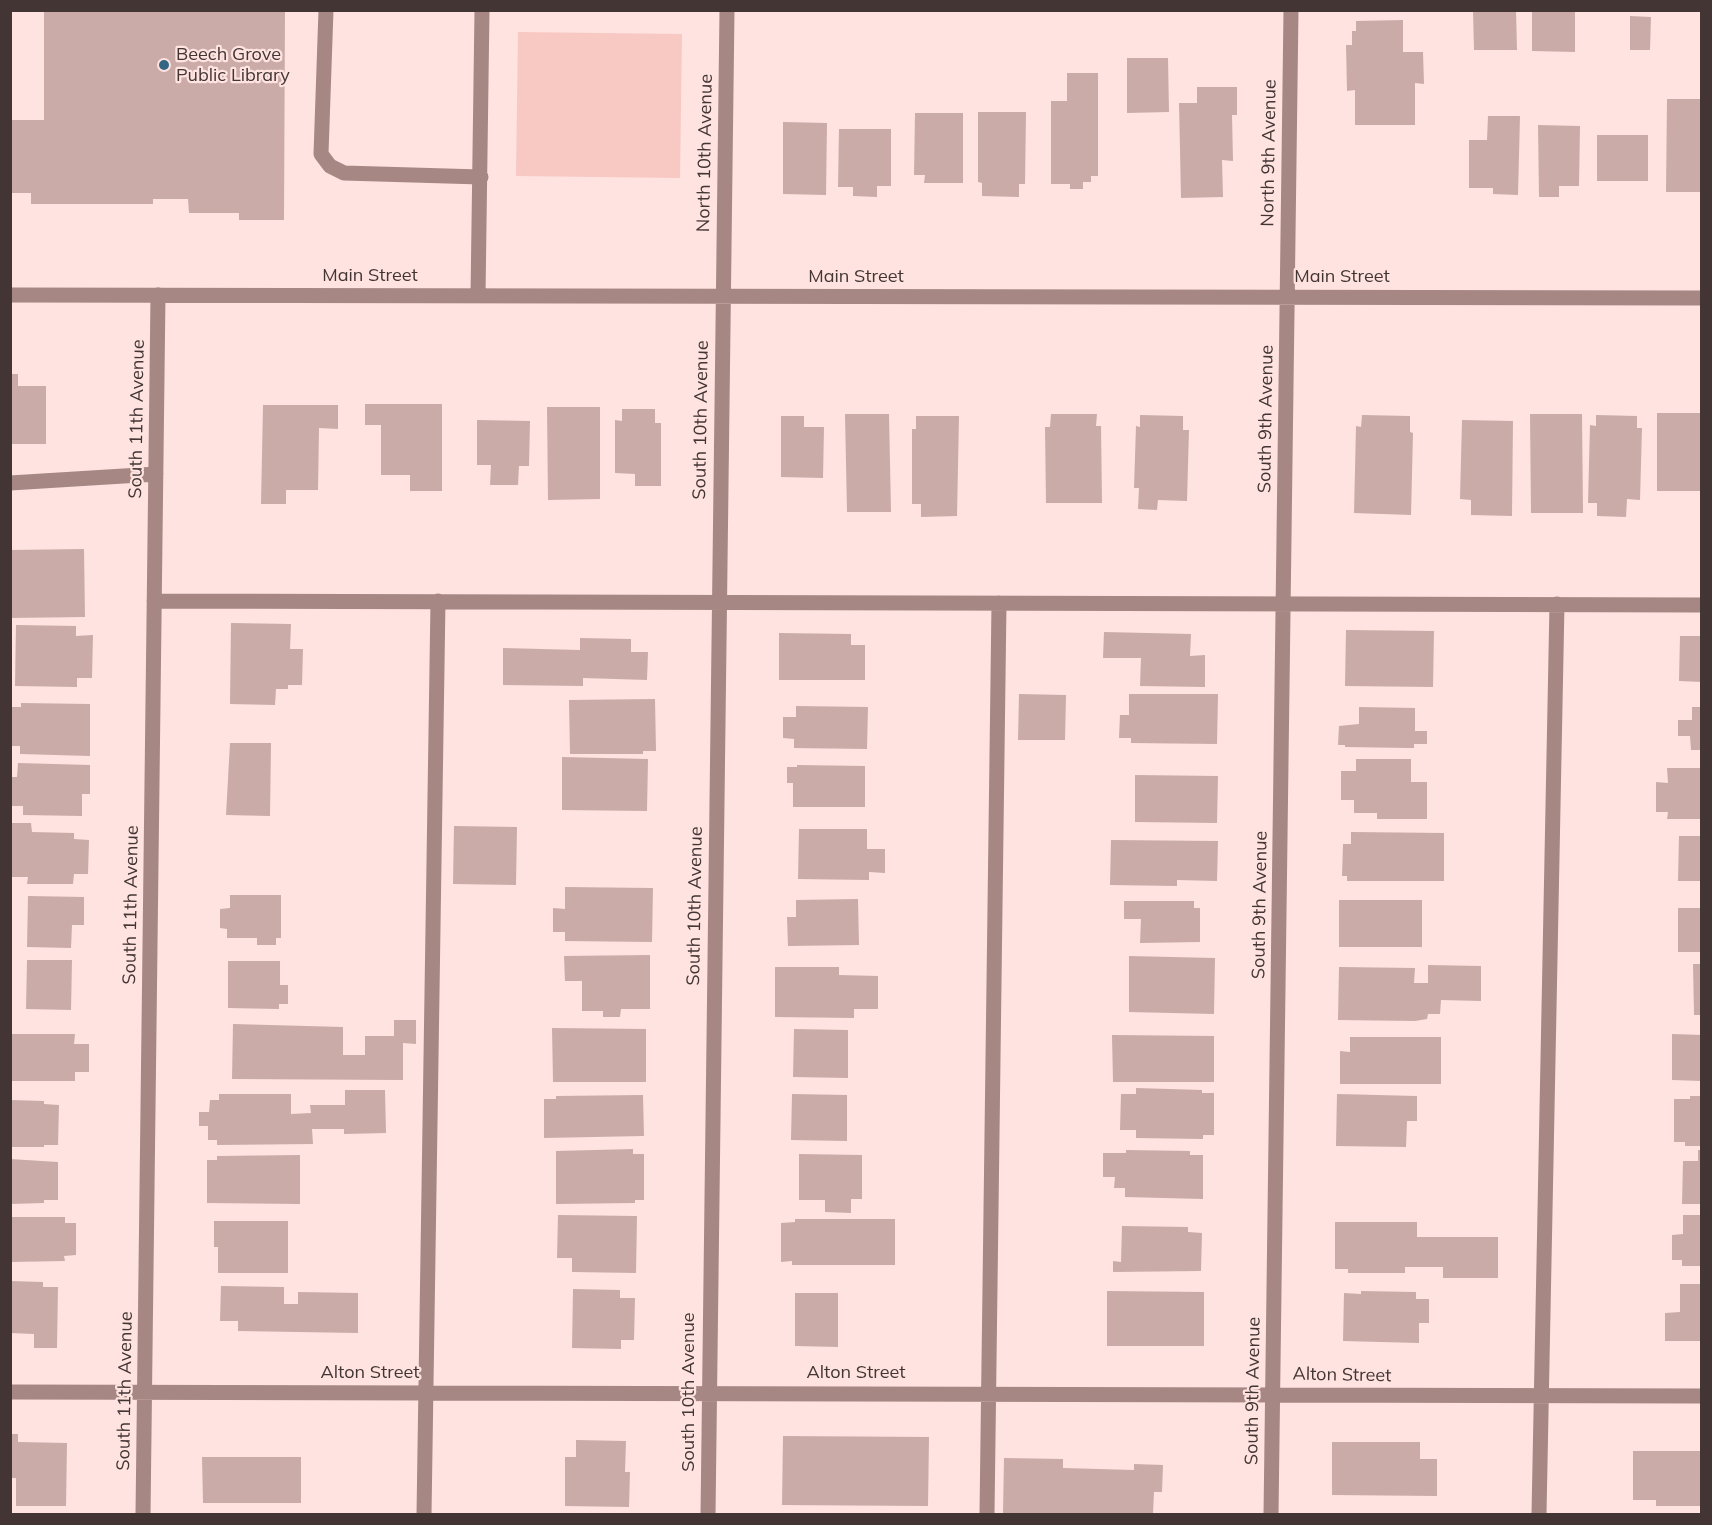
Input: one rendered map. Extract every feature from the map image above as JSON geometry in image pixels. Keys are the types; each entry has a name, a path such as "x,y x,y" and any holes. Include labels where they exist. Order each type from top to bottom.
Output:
{"street":[{"path":"326,10 321,154 330,166 344,172 482,177"},
{"path":"478,296 482,177 482,10"},
{"name":"North 10th Avenue","path":"721,297 727,10"},
{"name":"North 9th Avenue","path":"1287,296 1291,10"},
{"name":"Main Street","path":"10,295 1701,298"},
{"name":"South 11th Avenue","path":"143,1515 158,295"},
{"name":"South 9th Avenue","path":"1271,1515 1287,296"},
{"name":"South 10th Avenue","path":"708,1515 721,297"},
{"path":"10,483 156,474"},
{"path":"154,601 1701,605"},
{"path":"424,1515 438,601"},
{"path":"987,1515 999,603"},
{"path":"1539,1515 1539,1396 1557,604"},
{"name":"Alton Street","path":"10,1392 1701,1396"}],"shaded area":[{"path":"518,32 682,34 680,178 516,176"}],"building":[{"name":"Beech Grove Public Library","path":"44,10 285,10 284,220 239,220 239,213 189,213 188,199 153,199 153,204 31,204 31,193 10,193 10,120 44,120"},
{"path":"1473,10 1516,10 1517,50 1474,50"},
{"path":"1532,10 1575,10 1575,52 1532,51"},
{"path":"1630,16 1651,17 1650,50 1630,50"},
{"path":"1403,20 1403,52 1423,52 1424,84 1415,83 1415,125 1355,125 1355,90 1347,91 1346,45 1352,45 1352,31 1356,31 1356,21"},
{"path":"1127,58 1168,58 1169,112 1127,113"},
{"path":"1067,73 1098,73 1098,176 1091,176 1091,182 1083,182 1083,189 1070,189 1070,184 1051,184 1051,101 1067,101"},
{"path":"1197,87 1237,87 1237,115 1232,115 1233,161 1222,160 1223,197 1181,198 1179,103 1197,103"},
{"path":"1667,99 1702,99 1702,192 1666,192"},
{"path":"978,112 1026,112 1025,184 1019,184 1019,197 982,196 982,183 978,182"},
{"path":"915,113 963,113 963,183 924,183 925,175 914,175"},
{"path":"1488,116 1520,116 1518,195 1493,194 1493,188 1469,188 1469,140 1487,140"},
{"path":"783,122 827,123 826,195 783,194"},
{"path":"1538,125 1580,126 1579,186 1559,186 1559,197 1539,197"},
{"path":"839,129 891,129 891,186 877,186 877,197 853,196 853,187 838,187"},
{"path":"1597,135 1648,135 1648,181 1597,181"},
{"path":"10,374 18,374 18,386 46,386 46,444 10,444"},
{"path":"365,404 442,404 442,491 410,491 410,475 381,475 381,425 365,425"},
{"path":"263,405 338,405 338,429 319,428 318,490 286,490 286,504 261,504"},
{"path":"547,407 600,407 600,499 548,500"},
{"path":"622,409 655,409 655,423 661,423 661,486 635,486 635,474 615,473 615,420 622,421"},
{"path":"1657,413 1702,413 1702,491 1657,491"},
{"path":"845,414 889,414 891,512 847,512"},
{"path":"1051,414 1097,414 1096,426 1101,426 1102,503 1046,503 1045,427 1050,427"},
{"path":"1530,414 1582,414 1583,513 1531,513"},
{"path":"1140,415 1183,416 1183,430 1189,430 1187,501 1158,500 1157,510 1138,509 1139,488 1134,488 1136,426 1140,427"},
{"path":"1362,415 1410,416 1410,432 1413,433 1411,515 1354,513 1356,426 1361,427"},
{"path":"1596,415 1637,416 1637,428 1642,428 1640,500 1627,499 1626,517 1597,516 1597,503 1588,503 1590,425 1596,426"},
{"path":"781,416 804,416 804,427 824,427 823,478 781,477"},
{"path":"916,416 959,416 957,516 921,517 921,504 912,504 912,429 916,429"},
{"path":"477,420 530,421 529,466 519,466 518,485 490,485 491,465 477,465"},
{"path":"1462,420 1513,421 1512,516 1471,515 1471,500 1460,499"},
{"path":"84,549 85,617 10,618 10,550"},
{"path":"231,623 291,624 290,649 303,649 302,685 288,685 288,689 276,689 275,705 230,704"},
{"path":"16,625 76,626 76,636 93,635 92,678 77,678 77,687 15,686"},
{"path":"1346,630 1434,631 1433,687 1345,686"},
{"path":"1104,632 1191,634 1190,656 1205,655 1205,687 1140,686 1141,658 1103,658"},
{"path":"779,633 851,634 851,645 865,645 865,680 779,680"},
{"path":"1680,636 1702,636 1702,682 1679,681"},
{"path":"580,638 631,639 631,652 648,652 647,680 583,678 583,686 503,685 503,648 580,650"},
{"path":"1019,694 1066,695 1065,740 1018,740"},
{"path":"1129,694 1218,694 1217,744 1131,743 1131,738 1119,738 1120,715 1129,715"},
{"path":"655,699 656,751 643,751 643,754 570,754 569,700"},
{"path":"21,703 90,704 90,756 20,754 20,746 10,746 10,707 21,707"},
{"path":"796,706 868,707 867,749 794,748 794,739 783,738 783,717 796,717"},
{"path":"1359,707 1415,708 1415,731 1427,731 1427,744 1414,744 1414,748 1338,745 1339,726 1359,724"},
{"path":"1692,707 1702,707 1702,750 1691,750 1690,736 1678,736 1678,720 1692,720"},
{"path":"230,743 271,743 270,816 226,815"},
{"path":"562,757 648,759 647,811 562,810"},
{"path":"1356,759 1411,759 1411,782 1427,782 1427,819 1377,819 1377,813 1354,813 1354,800 1341,800 1341,771 1356,771"},
{"path":"18,763 90,765 90,794 82,794 82,816 23,815 23,806 10,806 10,777 17,777"},
{"path":"797,765 865,766 865,807 793,807 793,783 787,783 787,767 797,767"},
{"path":"1667,768 1702,768 1702,819 1667,819 1668,812 1656,812 1656,782 1668,783"},
{"path":"1135,775 1218,776 1217,823 1135,822"},
{"path":"10,823 31,823 32,832 74,833 74,839 89,840 88,874 74,874 73,884 27,884 28,877 10,877"},
{"path":"454,826 517,827 516,885 453,884"},
{"path":"799,829 867,829 867,849 885,849 885,873 869,872 869,880 798,879"},
{"path":"1351,832 1444,833 1444,881 1347,881 1347,876 1342,876 1343,844 1351,844"},
{"path":"1679,836 1702,836 1702,881 1678,881"},
{"path":"1111,840 1218,841 1217,881 1177,880 1177,886 1110,885"},
{"path":"565,887 653,888 652,942 565,941 565,932 553,932 553,908 565,909"},
{"path":"230,895 281,895 281,938 276,938 276,945 257,945 257,938 227,938 227,929 220,928 220,909 230,908"},
{"path":"28,896 84,897 84,925 72,925 71,948 27,947"},
{"path":"858,899 859,945 788,946 787,917 796,917 796,900"},
{"path":"1339,900 1422,900 1422,947 1339,947"},
{"path":"1124,901 1194,901 1194,908 1200,908 1200,942 1140,943 1141,919 1124,919"},
{"path":"1678,908 1702,908 1702,952 1678,952"},
{"path":"650,955 650,1009 621,1009 620,1017 603,1017 603,1011 582,1011 582,981 565,981 564,956"},
{"path":"1129,956 1215,958 1214,1014 1129,1012"},
{"path":"27,960 72,960 71,1010 26,1009"},
{"path":"228,961 280,961 280,985 288,985 288,1004 279,1004 279,1009 228,1008"},
{"path":"1693,964 1702,964 1702,1015 1694,1015"},
{"path":"1428,965 1481,966 1481,1001 1441,1000 1440,1014 1428,1014 1427,1019 1415,1021 1338,1020 1339,967 1415,968 1414,983 1428,983"},
{"path":"775,967 839,967 839,975 878,976 878,1009 854,1009 854,1018 775,1017"},
{"path":"394,1020 416,1020 416,1044 403,1043 403,1080 232,1079 233,1024 343,1027 343,1055 365,1055 365,1036 394,1036"},
{"path":"552,1028 646,1029 646,1082 553,1082"},
{"path":"794,1029 848,1030 848,1078 793,1077"},
{"path":"10,1034 75,1034 74,1044 89,1044 89,1072 75,1072 75,1081 10,1081"},
{"path":"1672,1034 1702,1035 1702,1081 1672,1080"},
{"path":"1112,1035 1214,1036 1214,1082 1113,1082"},
{"path":"1350,1037 1441,1037 1441,1084 1340,1084 1340,1051 1350,1052"},
{"path":"1136,1088 1202,1090 1202,1093 1214,1093 1214,1135 1203,1135 1203,1139 1136,1138 1136,1130 1120,1130 1121,1094 1136,1094"},
{"path":"345,1090 385,1090 386,1133 344,1134 344,1129 312,1129 313,1144 217,1145 217,1140 208,1140 208,1126 199,1126 199,1112 209,1112 210,1100 219,1100 219,1094 291,1094 291,1114 311,1113 310,1105 345,1105"},
{"path":"792,1094 847,1095 847,1141 791,1140"},
{"path":"1337,1094 1417,1096 1417,1121 1407,1121 1406,1147 1336,1146"},
{"path":"643,1095 644,1136 544,1138 544,1099 556,1099 556,1096"},
{"path":"1690,1096 1702,1096 1702,1146 1685,1146 1685,1142 1674,1142 1674,1099 1690,1099"},
{"path":"10,1100 44,1101 44,1104 59,1105 58,1145 10,1147"},
{"path":"633,1149 633,1154 644,1154 644,1200 635,1200 635,1203 556,1204 556,1151"},
{"path":"1126,1150 1190,1151 1190,1155 1203,1155 1203,1199 1125,1197 1125,1188 1114,1188 1115,1177 1103,1177 1103,1153 1126,1153"},
{"path":"1698,1150 1702,1150 1702,1204 1682,1204 1683,1161 1698,1161"},
{"path":"799,1154 862,1155 862,1199 851,1199 851,1213 825,1212 825,1200 799,1200"},
{"path":"300,1155 300,1204 207,1203 207,1160 217,1160 217,1156"},
{"path":"10,1159 58,1162 58,1200 44,1200 44,1203 10,1204"},
{"path":"558,1215 637,1216 636,1273 572,1272 572,1258 557,1258"},
{"path":"1683,1215 1702,1215 1702,1266 1682,1266 1682,1260 1672,1260 1672,1235 1683,1234"},
{"path":"10,1217 65,1217 65,1223 76,1223 76,1255 64,1256 65,1261 10,1262"},
{"path":"795,1219 895,1219 895,1265 792,1265 792,1261 781,1262 781,1223 795,1222"},
{"path":"214,1221 288,1221 288,1273 218,1273 218,1247 214,1247"},
{"path":"1335,1222 1417,1222 1417,1237 1498,1237 1498,1278 1443,1278 1443,1267 1405,1267 1405,1273 1348,1273 1348,1269 1335,1269"},
{"path":"1122,1226 1188,1227 1188,1232 1202,1233 1201,1271 1113,1272 1113,1261 1121,1262"},
{"path":"10,1281 43,1282 43,1287 58,1287 57,1348 34,1348 34,1334 10,1333"},
{"path":"1680,1284 1702,1284 1702,1341 1665,1341 1665,1313 1680,1312"},
{"path":"221,1286 284,1287 284,1304 298,1304 298,1292 358,1293 358,1333 238,1331 238,1321 220,1321"},
{"path":"573,1289 620,1290 620,1298 635,1298 634,1340 621,1340 621,1349 572,1348"},
{"path":"1107,1291 1204,1292 1204,1346 1107,1346"},
{"path":"1361,1291 1416,1292 1416,1299 1429,1299 1429,1323 1419,1323 1419,1343 1343,1341 1344,1293 1361,1294"},
{"path":"795,1293 838,1293 838,1347 795,1346"},
{"path":"10,1434 18,1434 18,1442 67,1443 66,1506 16,1506 16,1478 10,1478"},
{"path":"783,1436 929,1437 928,1506 782,1505"},
{"path":"576,1440 626,1441 625,1472 630,1472 629,1507 565,1506 565,1457 576,1457"},
{"path":"1332,1442 1420,1442 1420,1459 1437,1459 1437,1496 1332,1495"},
{"path":"1633,1451 1702,1451 1702,1506 1656,1506 1656,1500 1633,1500"},
{"path":"202,1457 301,1457 301,1503 203,1503"},
{"path":"1004,1458 1063,1459 1063,1468 1134,1470 1134,1464 1163,1465 1162,1492 1154,1492 1153,1514 1003,1514"}],"place":[{"name":"Beech Grove Public Library","path":"164,65"}]}
